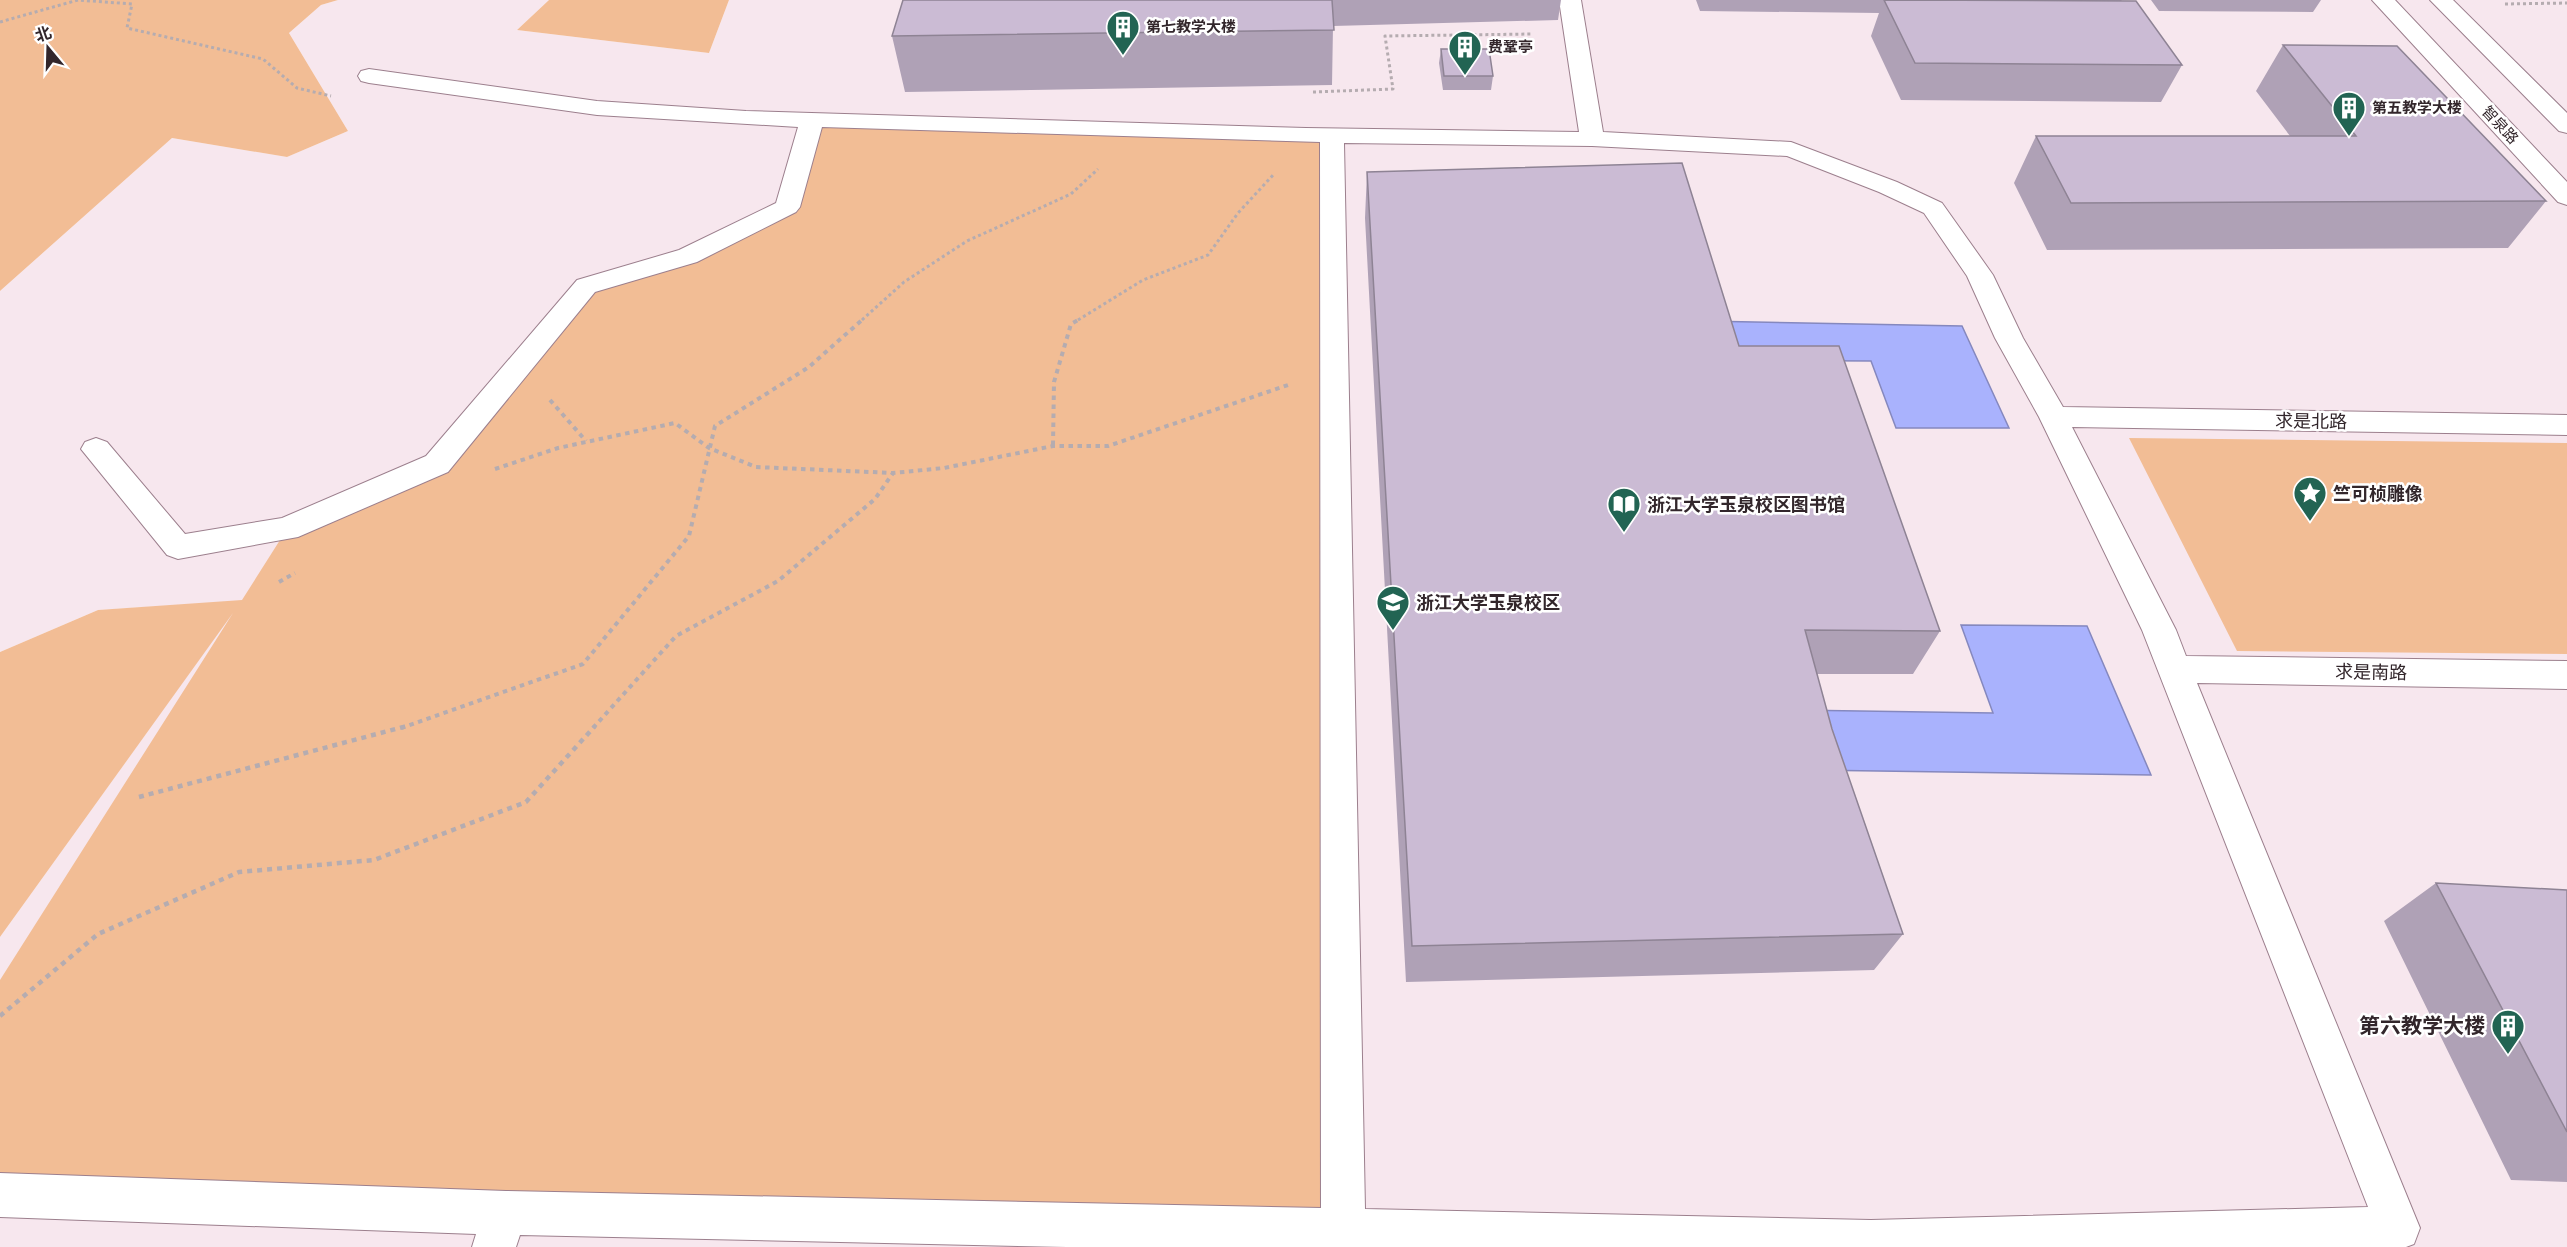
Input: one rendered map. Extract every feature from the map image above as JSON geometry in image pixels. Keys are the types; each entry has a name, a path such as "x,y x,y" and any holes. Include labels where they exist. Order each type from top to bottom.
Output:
{"street":[{"path":"1570,0 1592,140"},
{"name":"智泉路","path":"2383,0 2567,197"},
{"path":"2441,0 2567,126"},
{"path":"0,1195 500,1230 1343,1230 1872,1244 2398,1228 2159,630 2054,417 2009,338 1980,275 1934,208 1888,187 1791,149 1592,140 812,121 597,108 369,76"},
{"path":"96,449 178,547 287,529 437,464 586,286 688,256 787,207 812,121"},
{"path":"1332,135 1343,1230"},
{"name":"求是北路","path":"2054,417 2567,425"},
{"name":"求是南路","path":"2174,669 2567,675"}],"path":[{"path":"0,22 78,0 132,3 127,28 263,59 297,88 334,97"},
{"path":"1304,93 1393,89 1385,36 1575,33"},
{"path":"139,797 411,724 583,664 689,536 714,426 809,367 904,282 968,241 1071,194 1141,130"},
{"path":"1053,446 1054,382 1071,324 1143,280 1208,255 1238,213 1271,176 1332,135"},
{"path":"494,469 558,448 675,423 709,448 756,467 893,473 944,468 1053,446 1108,446 1334,369"},
{"path":"0,1016 98,934 239,872 374,860 526,802 676,636 778,581 875,499 893,473"},
{"path":"279,582 299,570"}],"shaded area":[{"path":"0,0 338,0 321,5 289,33 348,131 287,157 172,138 0,291"},
{"name":"浙江大学玉泉校区","path":"338,0 549,0 517,30 709,53 729,0 2567,0 2567,1247 0,1247 0,937 241,601 98,610 0,652 0,291 172,138 287,157 348,131 289,33 321,5"},
{"path":"549,0 729,0 709,53 517,30"},
{"path":"812,121 1332,135 1343,1229 0,1179 0,980 233,613 0,937 0,652 98,610 242,600 287,529 437,463 586,286 688,256 787,207"},
{"path":"2129,438 2567,443 2567,654 2237,651"}],"water":[{"path":"1703,321 1962,326 2009,428 1896,428 1871,361 1715,360"},
{"path":"1961,625 2087,626 2151,775 1809,770 1794,710 1993,713"}],"building":[{"path":"903,0 1332,0 1334,30 892,36"},
{"path":"1884,0 2136,1 2182,65 1915,63"},
{"path":"2283,45 2397,46 2546,201 2071,203 2036,136 2356,136"},
{"path":"1441,49 1489,49 1493,76 1444,76"},
{"name":"浙江大学玉泉校区图书馆","path":"1682,163 1739,346 1839,346 1940,631 1805,630 1832,729 1903,934 1412,946 1367,172"},
{"path":"2436,883 2567,890 2567,1132"}],"place":[{"name":"第七教学大楼","path":"1123,56"},
{"name":"费鞏亭","path":"1465,76"},
{"name":"第五教学大楼","path":"2349,137"},
{"name":"竺可桢雕像","path":"2310,522"},
{"name":"浙江大学玉泉校区图书馆","path":"1624,533"},
{"name":"浙江大学玉泉校区","path":"1393,631"},
{"name":"第六教学大楼","path":"2508,1055"}]}
